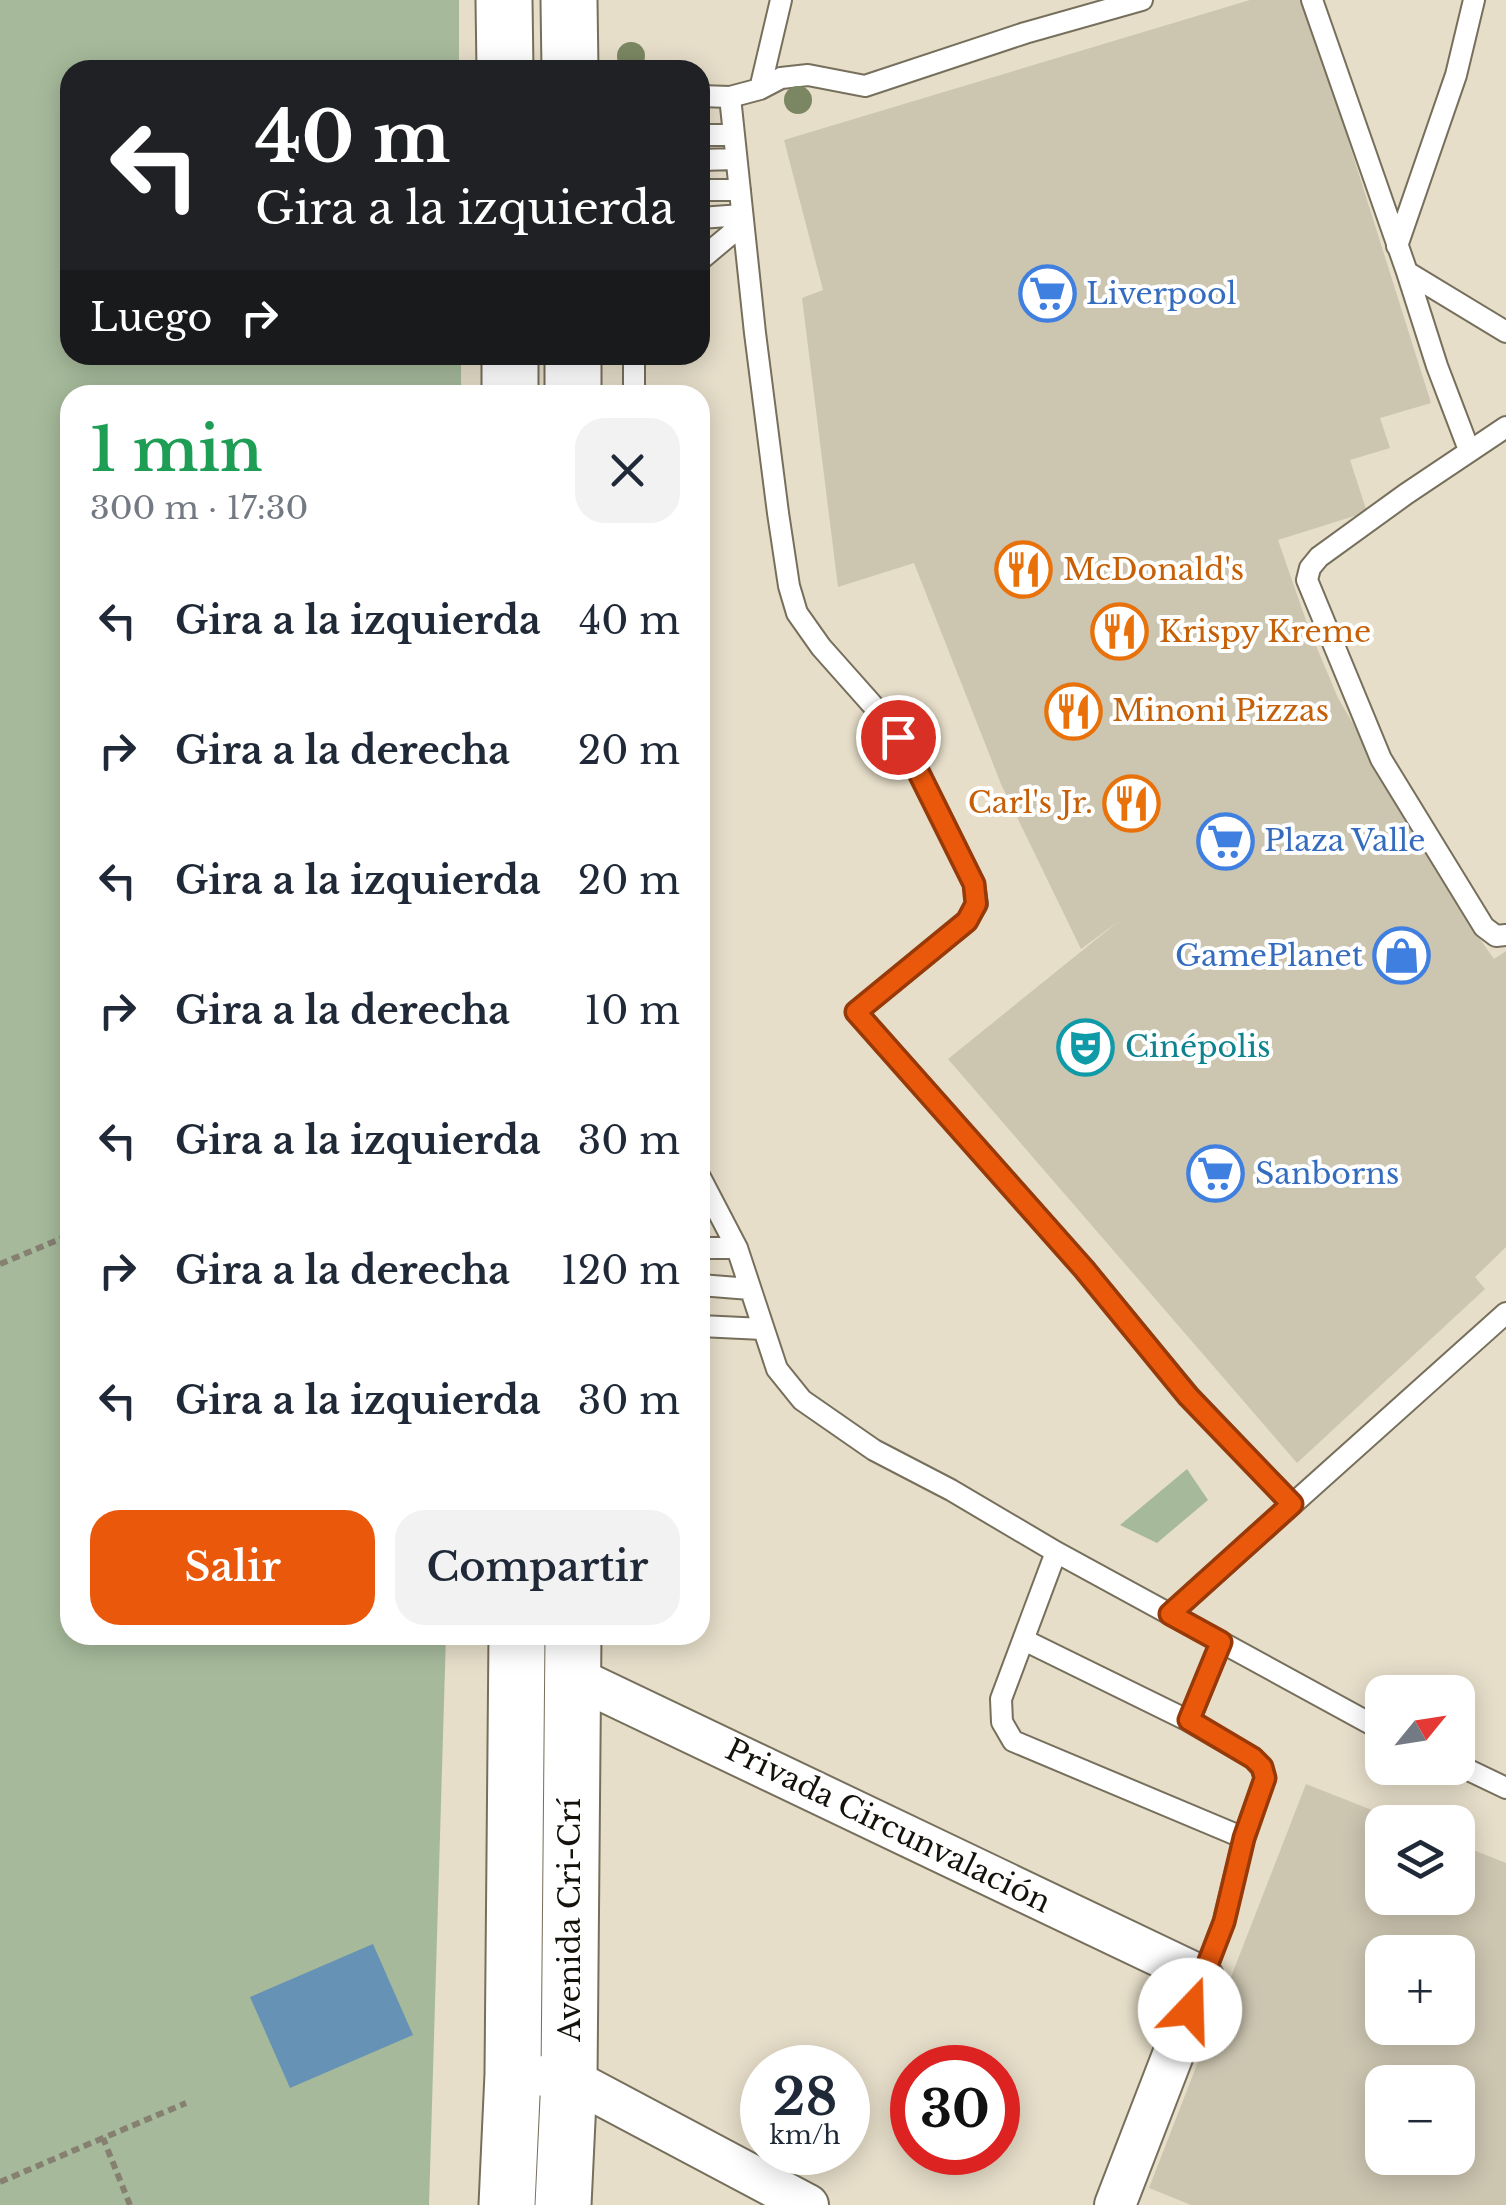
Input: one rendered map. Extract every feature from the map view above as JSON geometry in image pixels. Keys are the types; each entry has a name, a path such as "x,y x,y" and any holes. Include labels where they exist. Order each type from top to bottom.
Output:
{"main road":[{"path":"504,0 506,60"},
{"path":"570,0 570,60"},
{"name":"Avenida Cri-Crí","path":"507,2205 513,2074 517,1645"},
{"name":"Avenida Cri-Crí","path":"563,2205 570,2078 572,1655"}],"street":[{"name":"Privada Circunvalación","path":"572,1655 1203,1977"},
{"path":"1115,2205 1203,1977"},
{"path":"513,2074 570,2078 808,2205"}],"lane":[{"path":"760,90 780,0"},
{"path":"710,96 730,97 760,90 781,78 808,75 865,86 1024,33 1142,0"},
{"path":"1312,0 1469,450"},
{"path":"1397,246 1456,75 1474,0"},
{"path":"730,97 778,513 797,614 821,647 886,719 910,755 974,884 976,904 967,921 856,1012 1084,1269 1188,1396 1292,1504"},
{"path":"710,135 734,136"},
{"path":"710,160 736,160"},
{"path":"710,190 740,190"},
{"path":"710,218 743,220"},
{"path":"710,251 743,220"},
{"path":"1407,272 1506,332"},
{"path":"1506,427 1319,557 1310,568 1308,580 1382,759 1484,926 1496,936 1506,935"},
{"path":"710,1196 737,1248 776,1369 802,1400 874,1450 1365,1721"},
{"path":"710,1219 722,1219"},
{"path":"710,1248 737,1248"},
{"path":"710,1286 750,1289"},
{"path":"1170,1614 1506,1313"},
{"path":"710,1326 763,1329"},
{"path":"1056,1552 1002,1699 1002,1722 1014,1740 1244,1838"},
{"path":"1024,1640 1189,1720 1262,1767 1265,1778 1244,1838 1224,1922 1203,1977"},
{"path":"1189,1720 1221,1642"},
{"path":"1475,1773 1506,1788"}],"path":[{"path":"0,1264 60,1239"},
{"path":"0,2182 186,2103"},
{"path":"102,2138 130,2205"}],"green space":[{"path":"0,0 459,0 459,60 60,60 60,365 461,365 461,385 60,385 60,1645 446,1645 429,2205 0,2205"},
{"path":"1187,1469 1208,1500 1157,1543 1120,1525"}],"water":[{"path":"373,1944 413,2035 290,2088 250,1997"}],"building":[{"path":"1250,0 1304,0 1431,403 1380,418 1390,448 1350,460 1367,512 1278,540 1338,698 1477,935 1494,959 1506,951 1506,1247 1475,1277 1485,1289 1297,1463 948,1059 1119,921 1081,949 1001,784 914,563 838,587 802,298 823,290 784,140"},
{"path":"1306,1784 1365,1807 1365,1915 1475,1915 1475,1851 1506,1863 1506,2205 1191,2205 1149,2188"}],"place":[{"name":"Liverpool","path":"1047,294"},
{"name":"McDonald's","path":"1024,570"},
{"name":"Krispy Kreme","path":"1120,632"},
{"name":"Minoni Pizzas","path":"1073,711"},
{"name":"Carl's Jr.","path":"1132,803"},
{"name":"Plaza Valle","path":"1225,841"},
{"name":"GamePlanet","path":"1402,956"},
{"name":"Cinépolis","path":"1086,1047"},
{"name":"Sanborns","path":"1216,1174"}],"route":[{"path":"898,737 974,884 976,904 967,921 856,1012 1084,1269 1188,1396 1292,1504 1170,1614 1221,1642 1189,1720 1253,1758 1262,1767 1265,1778 1244,1838 1224,1922 1190,2010"}]}
